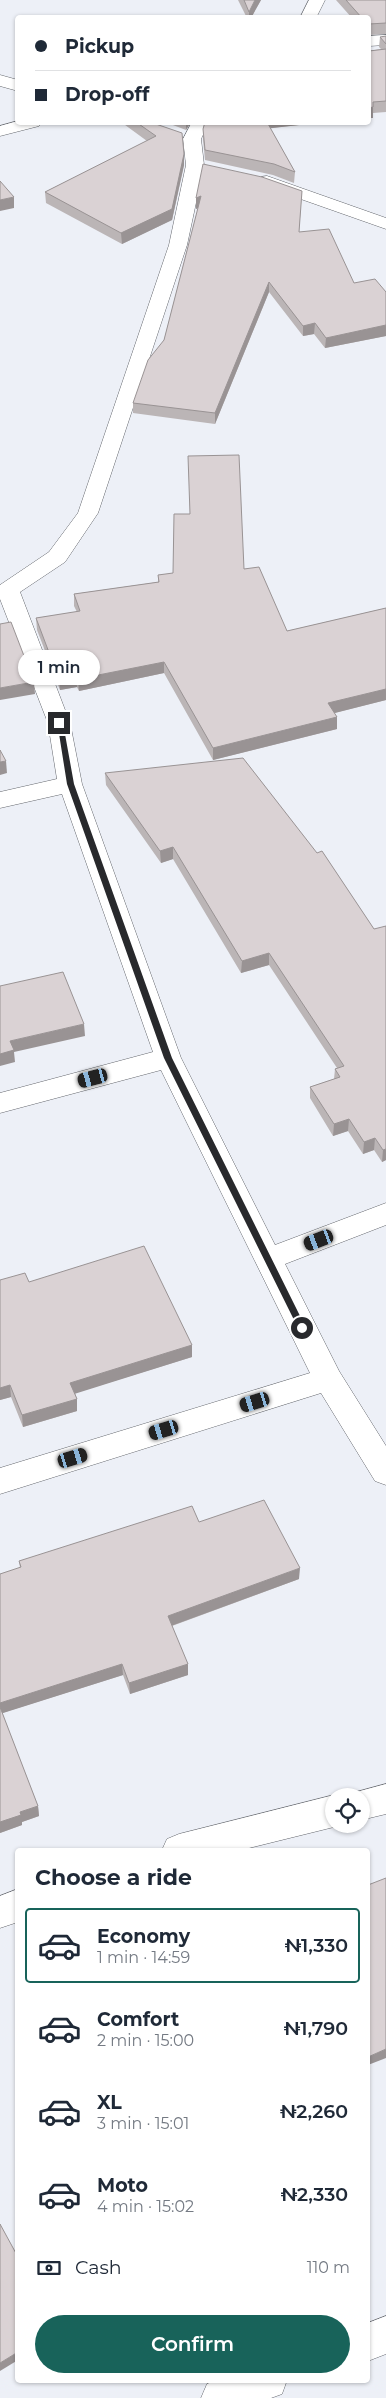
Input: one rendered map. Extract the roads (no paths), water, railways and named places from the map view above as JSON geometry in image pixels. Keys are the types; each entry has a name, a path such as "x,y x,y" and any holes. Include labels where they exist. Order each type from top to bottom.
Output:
{"street":[{"path":"310,15 317,0"},
{"path":"371,41 386,40"},
{"path":"0,80 15,85"},
{"path":"0,131 22,125"},
{"path":"189,131 204,167 88,513 57,557 4,591 59,723 70,784 168,1058 328,1379 386,1472"},
{"path":"249,177 267,181 386,224"},
{"path":"0,800 70,784"},
{"path":"0,1103 168,1058"},
{"path":"268,1259 386,1214"},
{"path":"0,1481 328,1379"},
{"path":"370,1802 386,1798"},
{"path":"186,1848 325,1814"},
{"path":"0,1912 15,1907"},
{"path":"370,2341 386,2335"},
{"path":"221,2398 260,2383"}]}
